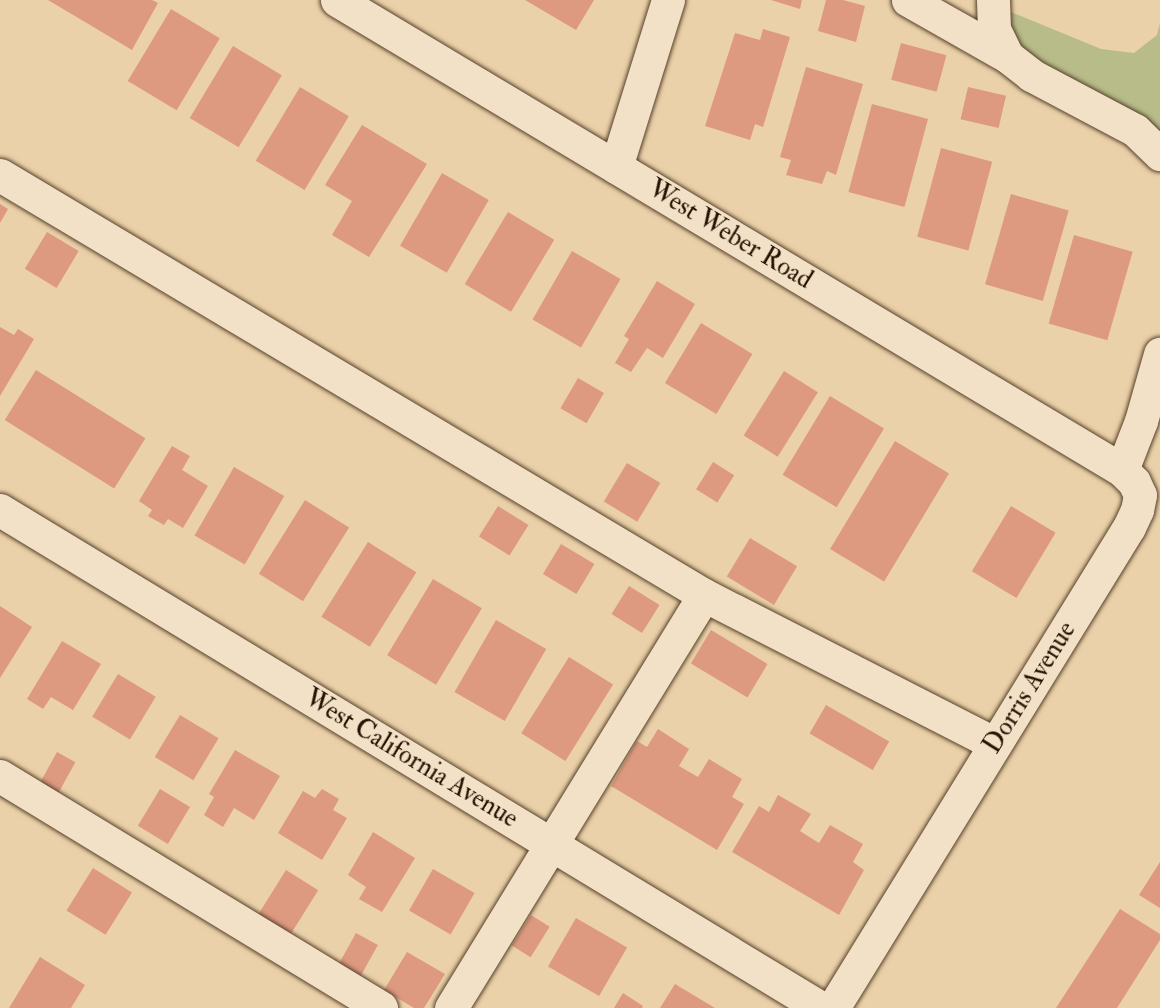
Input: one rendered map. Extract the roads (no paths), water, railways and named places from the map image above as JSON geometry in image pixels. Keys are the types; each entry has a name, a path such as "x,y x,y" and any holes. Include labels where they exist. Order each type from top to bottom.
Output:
{"street":[{"name":"West Weber Road","path":"337,0 1122,470"},
{"path":"616,167 668,0"},
{"path":"908,0 1007,56 1031,75 1135,130 1160,154"},
{"path":"993,0 994,29 1007,56"},
{"path":"0,175 704,595 995,744"},
{"path":"1122,470 1141,421 1160,354"},
{"name":"Dorris Avenue","path":"833,1008 1137,510 1140,495 1134,482 1122,470"},
{"name":"West California Avenue","path":"0,510 821,1008"},
{"path":"451,1008 704,595"},
{"path":"0,776 381,1008"}]}
